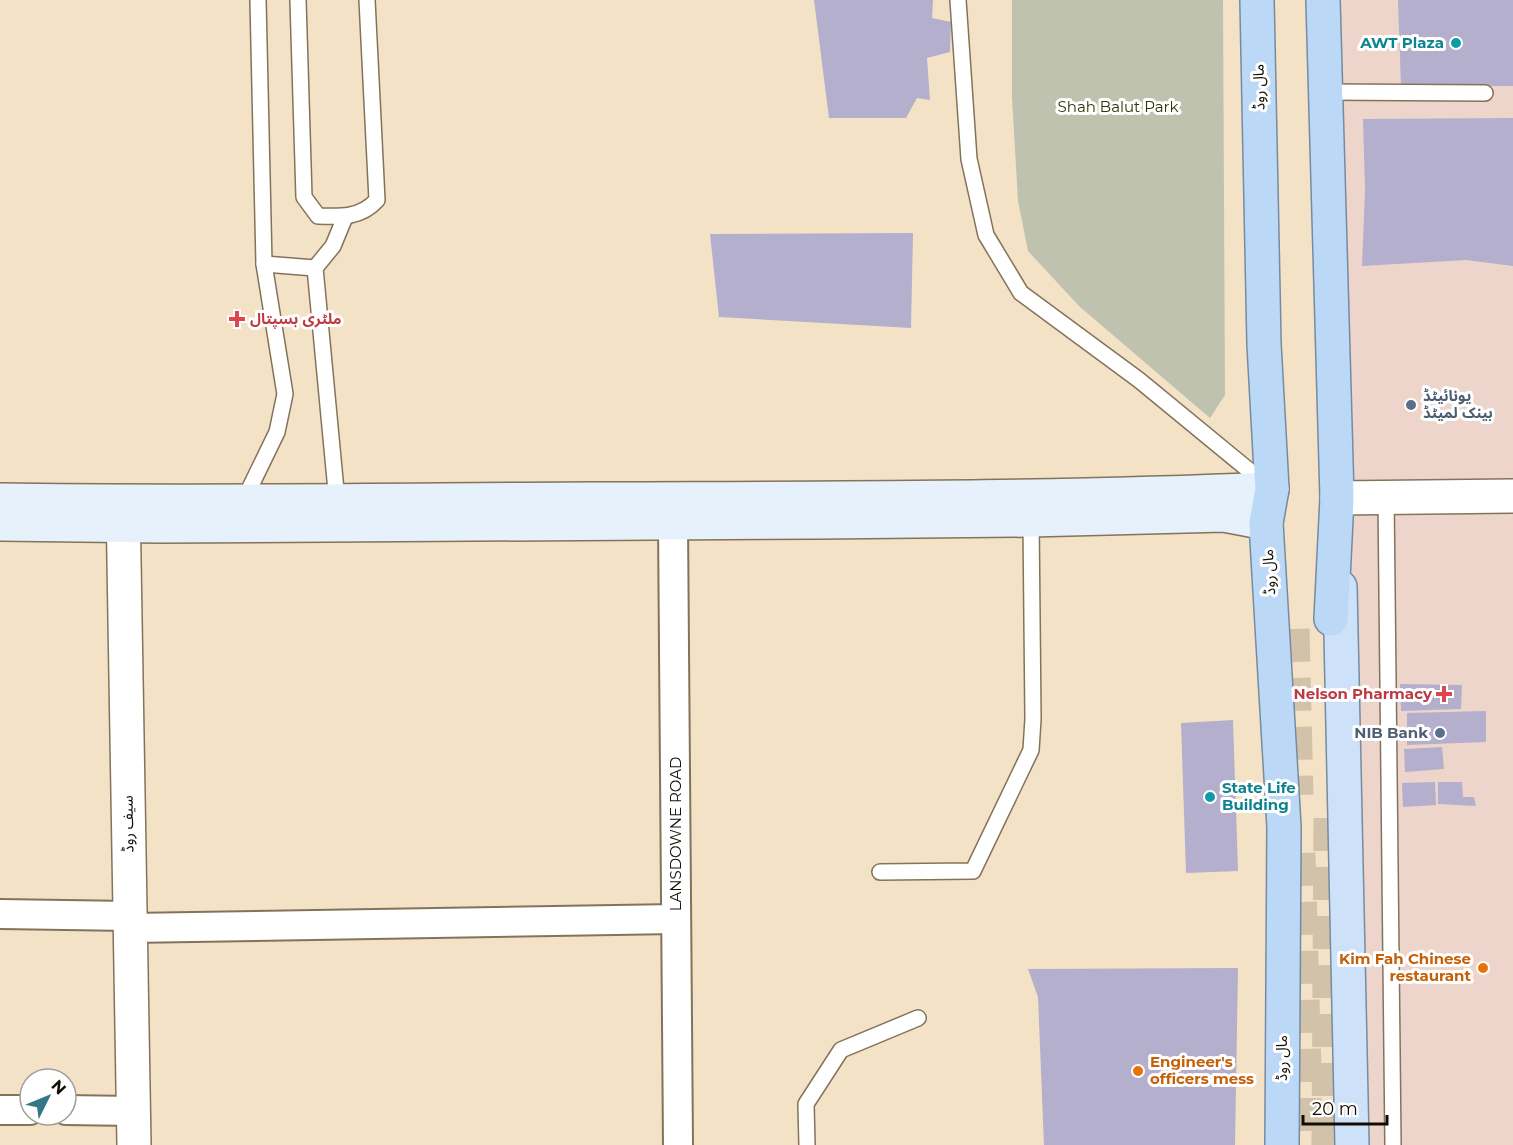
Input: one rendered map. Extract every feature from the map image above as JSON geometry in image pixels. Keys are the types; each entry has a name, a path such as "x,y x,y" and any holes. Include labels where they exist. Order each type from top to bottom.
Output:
{"highway":[{"name":"مال روڈ","path":"1257,0 1264,344 1272,489 1266,523 1284,827 1282,1145"},
{"path":"1323,0 1337,498 1330,619"},
{"path":"1272,489 1293,629"}],"main road":[{"path":"0,524 123,514 244,500 1019,496 1272,489"},
{"path":"1337,498 1352,1145"},
{"path":"0,500 123,514 673,523 1031,520 1224,515 1266,523"}],"street":[{"path":"1337,498 1513,496"},
{"name":"سیف روڈ","path":"123,514 134,1145"},
{"name":"LANSDOWNE ROAD","path":"673,523 678,1145"},
{"path":"0,914 130,922 676,919"},
{"path":"0,1110 18,1110"},
{"path":"78,1110 133,1111"}],"lane":[{"path":"244,500 277,432 285,394 264,264 258,0"},
{"path":"298,0 304,197 318,216 345,217 369,209 377,200 367,0"},
{"path":"958,0 969,159 976,192 986,235 1022,293 1138,380 1272,489"},
{"path":"1326,92 1485,93"},
{"path":"337,501 315,268 333,246 345,217"},
{"path":"264,264 315,268"},
{"path":"1386,498 1393,1145"},
{"path":"880,872 973,871 1031,750 1034,719 1031,520"},
{"path":"807,1145 806,1104 841,1050 918,1018"}],"shaded area":[{"path":"1323,0 1513,0 1513,1145 1359,1145"}],"green space":[{"name":"Shah Balut Park","path":"1012,0 1223,0 1225,395 1210,418 1080,307 1028,251 1018,201 1012,98"}],"building":[{"path":"814,0 933,0 932,18 951,22 950,52 927,58 930,100 917,98 906,118 829,118"},
{"name":"AWT Plaza","path":"1398,0 1513,0 1513,86 1401,86"},
{"path":"1513,118 1513,266 1466,260 1362,266 1365,190 1363,119"},
{"path":"913,233 911,328 719,317 710,234"},
{"path":"1400,684 1462,685 1461,709 1401,711"},
{"path":"1486,711 1486,742 1407,745 1407,713"},
{"name":"State Life Building","path":"1233,720 1238,871 1186,873 1181,723"},
{"path":"1442,747 1444,769 1405,772 1404,749"},
{"path":"1435,782 1436,805 1403,807 1402,783"},
{"path":"1438,782 1462,782 1463,797 1474,797 1476,806 1438,804"},
{"name":"Engineer's officers mess","path":"1238,968 1235,1145 1044,1145 1038,997 1028,969"}],"tunnel":[{"path":"1293,629 1297,795"},
{"path":"1328,1145 1330,816"},
{"path":"1299,853 1305,1145"}],"place":[{"name":"AWT Plaza","path":"1456,43"},
{"name":"ملٹری ہسپتال","path":"237,319"},
{"name":"یونائیٹڈ بینک لمیٹڈ","path":"1411,405"},
{"name":"Nelson Pharmacy","path":"1444,694"},
{"name":"NIB Bank","path":"1440,733"},
{"name":"State Life Building","path":"1210,797"},
{"name":"Kim Fah Chinese restaurant","path":"1483,968"},
{"name":"Engineer's officers mess","path":"1138,1071"}]}
